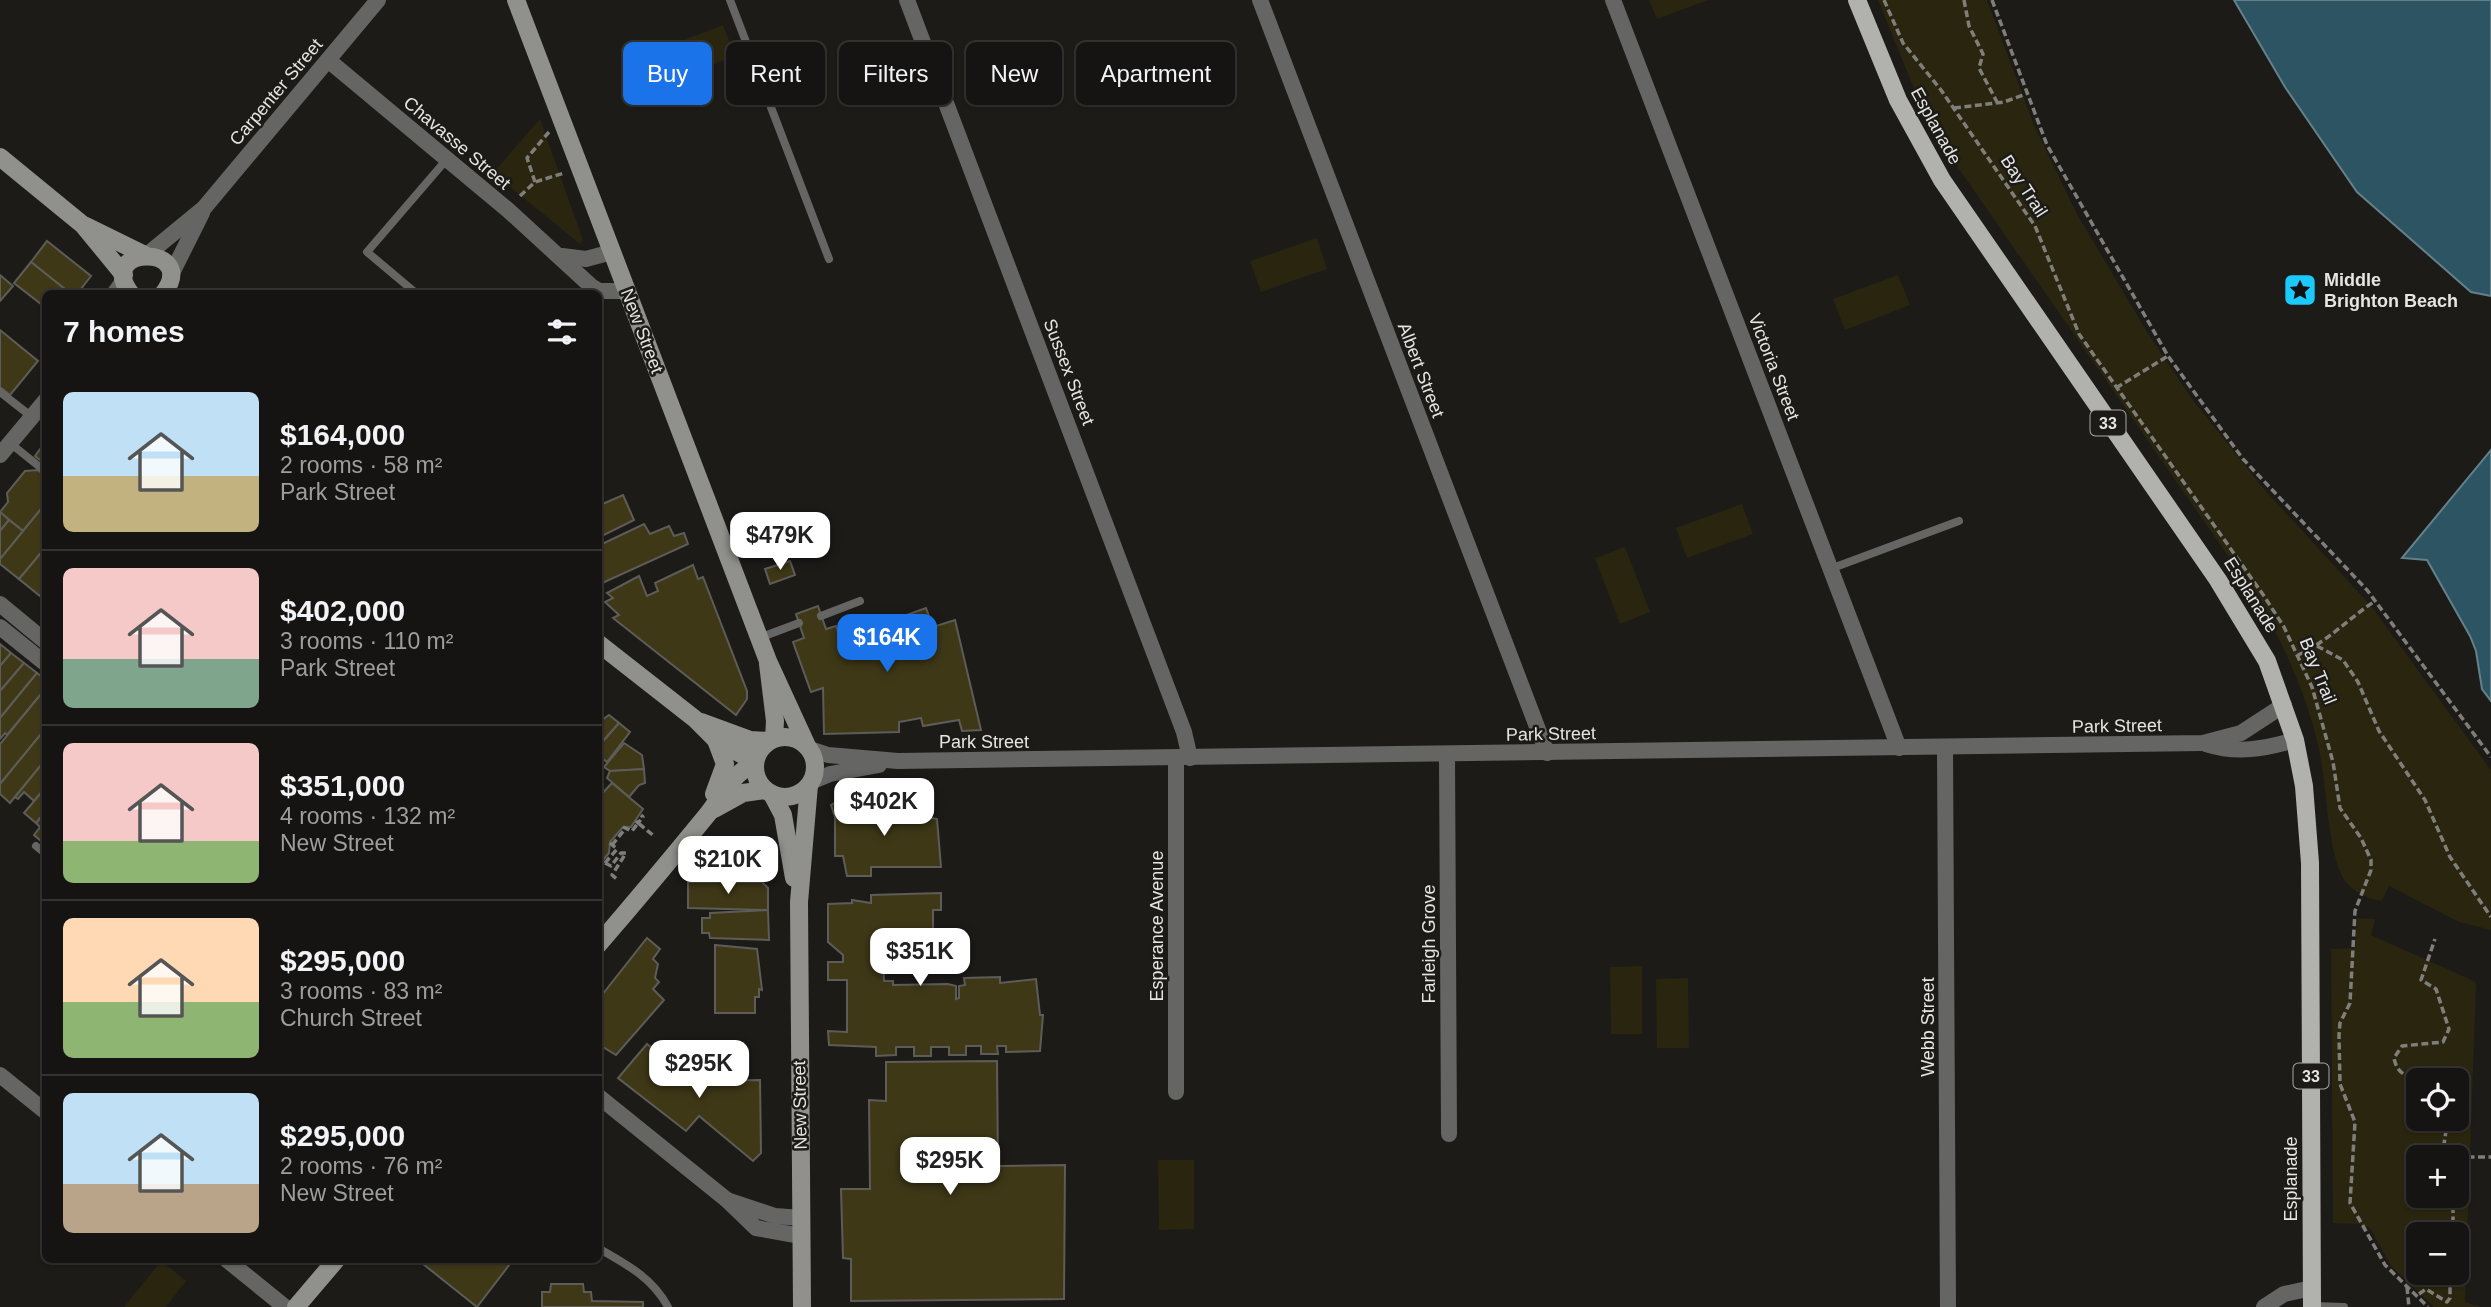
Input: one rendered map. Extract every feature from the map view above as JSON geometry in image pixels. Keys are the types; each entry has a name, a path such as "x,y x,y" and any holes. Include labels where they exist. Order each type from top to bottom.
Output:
{"main road":[{"name":"New Street","path":"516,0 768,661 809,748"},
{"name":"Esplanade","path":"1857,0 1898,100 1942,180 2218,580 2262,653 2284,705 2295,740 2304,786 2310,863 2312,1300"},
{"path":"0,157 83,225 166,264 171,286"},
{"path":"83,225 123,286"},
{"path":"123,286 128,263 147,254"},
{"path":"602,646 695,719 716,740 755,763"},
{"name":"New Street","path":"768,661 775,721 771,740"},
{"path":"695,719 750,740 792,737 809,748 816,766 810,784 795,795 743,793 705,818"},
{"path":"705,818 724,770 723,752 716,740"},
{"path":"769,792 756,776 755,763 758,752 771,740"},
{"path":"602,940 705,818 733,780 755,763"},
{"name":"New Street","path":"802,1307 799,902 810,784"},
{"name":"New Street","path":"769,792 783,815 799,902"},
{"path":"296,1307 333,1263"}],"street":[{"name":"Carpenter Street","path":"147,254 204,208 377,0"},
{"name":"Sussex Street","path":"907,0 1184,732 1183,759"},
{"name":"Albert Street","path":"1260,0 1547,753"},
{"name":"Victoria Street","path":"1613,0 1899,748"},
{"name":"Chavasse Street","path":"328,60 562,256 598,290"},
{"name":"Carpenter Street","path":"171,286 204,208"},
{"path":"562,256 586,259 612,252"},
{"name":"Chavasse Street","path":"602,291 627,291"},
{"path":"5,449 42,405"},
{"path":"0,604 42,639"},
{"path":"0,627 42,661"},
{"name":"Park Street","path":"809,748 828,755 898,761 2203,743 2241,733 2284,705"},
{"name":"Park Street","path":"2203,743 2230,751 2263,749 2295,740"},
{"name":"Webb Street","path":"1945,747 1948,1307"},
{"name":"Farleigh Grove","path":"1447,754 1449,1134"},
{"name":"Esperance Avenue","path":"1176,1092 1183,759"},
{"name":"Park Street","path":"810,784 830,774 898,761"},
{"path":"0,1075 42,1109"},
{"path":"602,1099 727,1200 756,1228 801,1227"},
{"path":"231,1263 285,1307"},
{"path":"2264,1307 2284,1294 2312,1300"}],"lane":[{"path":"730,0 829,259"},
{"path":"412,290 367,252 447,159"},
{"path":"0,392 32,417"},
{"path":"5,449 42,470"},
{"path":"1830,569 1959,521"},
{"path":"821,616 860,601"},
{"path":"759,638 799,623"},
{"path":"36,846 42,851"},
{"path":"602,1251 648,1280 668,1307"},
{"path":"2312,1300 2344,1307"}],"path":[{"name":"Bay Trail","path":"1884,0 1903,43 1954,108 2035,226 2079,334 2264,597 2298,655 2324,725 2340,808 2361,838 2372,863 2355,911 2352,993 2339,1035 2340,1084 2355,1122 2350,1203 2358,1221 2373,1238 2385,1265 2418,1294"},
{"path":"1964,0 1969,26 1983,54 1979,68 1997,102"},
{"path":"1992,0 2047,145 2168,356 2243,459 2375,601 2491,757"},
{"path":"1954,108 1997,102 2026,94"},
{"path":"535,182 527,159 560,117"},
{"path":"508,210 535,182 580,168"},
{"path":"2116,388 2168,356"},
{"path":"2298,655 2317,646 2375,601"},
{"path":"2317,646 2343,660 2358,682 2379,732 2425,800 2450,858 2491,917"},
{"path":"602,866 617,849 611,844 624,828 632,831 643,817 641,815"},
{"path":"637,822 654,836"},
{"path":"605,863 611,866 621,853 626,853 612,875 618,880"},
{"path":"2406,1076 2396,1067 2394,1058 2402,1046 2443,1042 2449,1029 2436,989 2421,980 2435,939"},
{"path":"2469,1157 2491,1157"},
{"path":"2406,1285 2409,1307"},
{"path":"2428,1307 2418,1294 2426,1289 2447,1301 2451,1298 2450,1285"}],"shaded area":[{"path":"1649,0 1708,0 1657,19"},
{"path":"1878,0 1987,0 2034,125 2077,214 2147,332 2192,399 2264,489 2371,606 2491,770 2491,930 2459,922 2389,886 2382,901 2359,893 2345,881 2333,848 2322,764 2309,711 2287,655 2260,602 1959,169 1912,84"},
{"path":"723,25 730,42 726,42 726,59 712,64 712,42 679,42"},
{"path":"540,119 583,240 580,244 493,173"},
{"path":"1317,238 1327,269 1261,292 1250,261"},
{"path":"1898,275 1910,305 1845,330 1833,299"},
{"path":"1742,504 1753,534 1687,558 1676,528"},
{"path":"1625,547 1650,612 1620,624 1595,558"},
{"path":"2357,918 2375,919 2371,935 2476,982 2469,1186 2469,1145 2406,1145 2406,1208 2468,1208 2468,1222 2406,1222 2406,1280 2391,1266 2370,1228 2359,1224 2333,1223 2331,949 2355,948"},
{"path":"1642,966 1642,1034 1611,1034 1610,967"},
{"path":"1688,978 1689,1048 1657,1048 1656,979"},
{"path":"1158,1160 1194,1160 1194,1229 1159,1230"},
{"path":"159,1263 164,1263 186,1281 166,1307 124,1307"},
{"path":"2411,1285 2466,1285 2465,1302 2481,1307 2434,1307"}],"water":[{"path":"2234,0 2491,0 2491,296 2471,292 2357,192 2285,87"},
{"path":"2491,450 2491,701 2482,689 2476,651 2470,636 2427,560 2402,558"}],"building":[{"path":"47,241 91,276 80,290 66,290 31,262"},
{"path":"31,262 66,290 42,290 42,305 14,283"},
{"path":"0,275 13,286 0,301"},
{"path":"0,330 38,361 10,395 0,387"},
{"path":"42,446 42,462 35,456"},
{"path":"38,470 42,474 42,508 23,531 0,512 8,502 7,493 25,471"},
{"path":"623,495 634,520 602,536 602,504"},
{"path":"42,508 42,552 19,579 0,564 0,559"},
{"path":"0,512 9,520 0,531"},
{"path":"9,520 23,531 0,559 0,531"},
{"path":"644,524 650,534 669,526 674,536 684,533 688,544 602,583 602,544"},
{"path":"42,552 42,594 40,596 19,579"},
{"path":"790,561 795,575 770,584 765,569"},
{"path":"693,565 698,579 703,577 747,691 747,699 736,715 613,618 619,615 605,602 613,598 607,593 639,576 647,596 658,591 655,583"},
{"path":"818,606 826,629 836,626 839,635 849,631 851,635 926,608 933,627 955,620 981,730 962,731 959,720 923,726 921,718 899,722 899,732 824,734 823,688 811,692 793,642 804,638 796,614"},
{"path":"0,644 11,653 0,666"},
{"path":"11,653 24,663 0,691 0,666"},
{"path":"24,663 37,673 0,718 0,691"},
{"path":"37,673 42,677 42,693 7,735 5,733 0,739 0,718"},
{"path":"42,693 42,733 0,784 0,744"},
{"path":"609,715 619,723 602,742 602,720"},
{"path":"619,723 630,732 607,762 602,758 602,742"},
{"path":"42,733 42,764 10,803 0,794 0,784"},
{"path":"624,743 642,755 644,769 610,771 604,767"},
{"path":"42,764 42,792 34,801 24,792 18,799 15,797"},
{"path":"644,769 645,783 639,785 629,797 607,778 610,771"},
{"path":"612,783 643,809 631,827 623,827 610,842 609,853 602,861 602,794"},
{"path":"42,792 42,816 36,823 24,813"},
{"path":"838,801 847,805 864,802 864,810 868,810 868,805 881,805 881,812 886,812 886,805 899,805 899,812 903,812 903,807 916,807 917,815 937,819 941,867 871,867 871,876 847,876 843,856 835,856 835,817 831,805"},
{"path":"42,816 41,841 34,835 40,827 36,823"},
{"path":"731,837 764,837 763,861 717,860 714,856"},
{"path":"688,882 762,882 768,888 768,910 688,908"},
{"path":"941,893 941,910 933,910 933,948 883,952 884,981 893,981 893,985 956,986 956,999 959,998 959,986 965,985 964,978 1000,977 1000,983 1036,979 1040,1015 1043,1015 1040,1051 1006,1052 1006,1046 997,1046 998,1054 981,1054 981,1046 966,1046 966,1055 949,1055 949,1047 931,1047 931,1056 914,1056 914,1047 896,1047 896,1055 876,1056 876,1047 829,1045 828,1031 847,1032 847,980 828,980 828,962 843,962 843,955 828,942 828,904 852,903 852,900 871,903 871,895"},
{"path":"768,910 769,940 710,938 709,933 702,933 702,918 710,918 710,913"},
{"path":"647,938 660,949 653,959 658,964 655,978 659,982 653,989 664,1000 616,1055 602,1046 602,995"},
{"path":"715,945 757,949 762,990 759,989 759,997 755,997 755,1013 715,1013"},
{"path":"647,1044 694,1081 760,1080 761,1153 753,1161 699,1116 686,1131 618,1078"},
{"path":"997,1061 998,1166 1065,1165 1064,1299 851,1301 851,1259 843,1258 841,1189 870,1189 869,1100 886,1101 886,1062"},
{"path":"422,1263 511,1263 477,1307"},
{"path":"551,1284 583,1284 584,1292 591,1292 592,1301 643,1302 643,1307 542,1307 542,1292 550,1292"}],"place":[{"name":"Middle Brighton Beach","path":"2300,290"}]}
